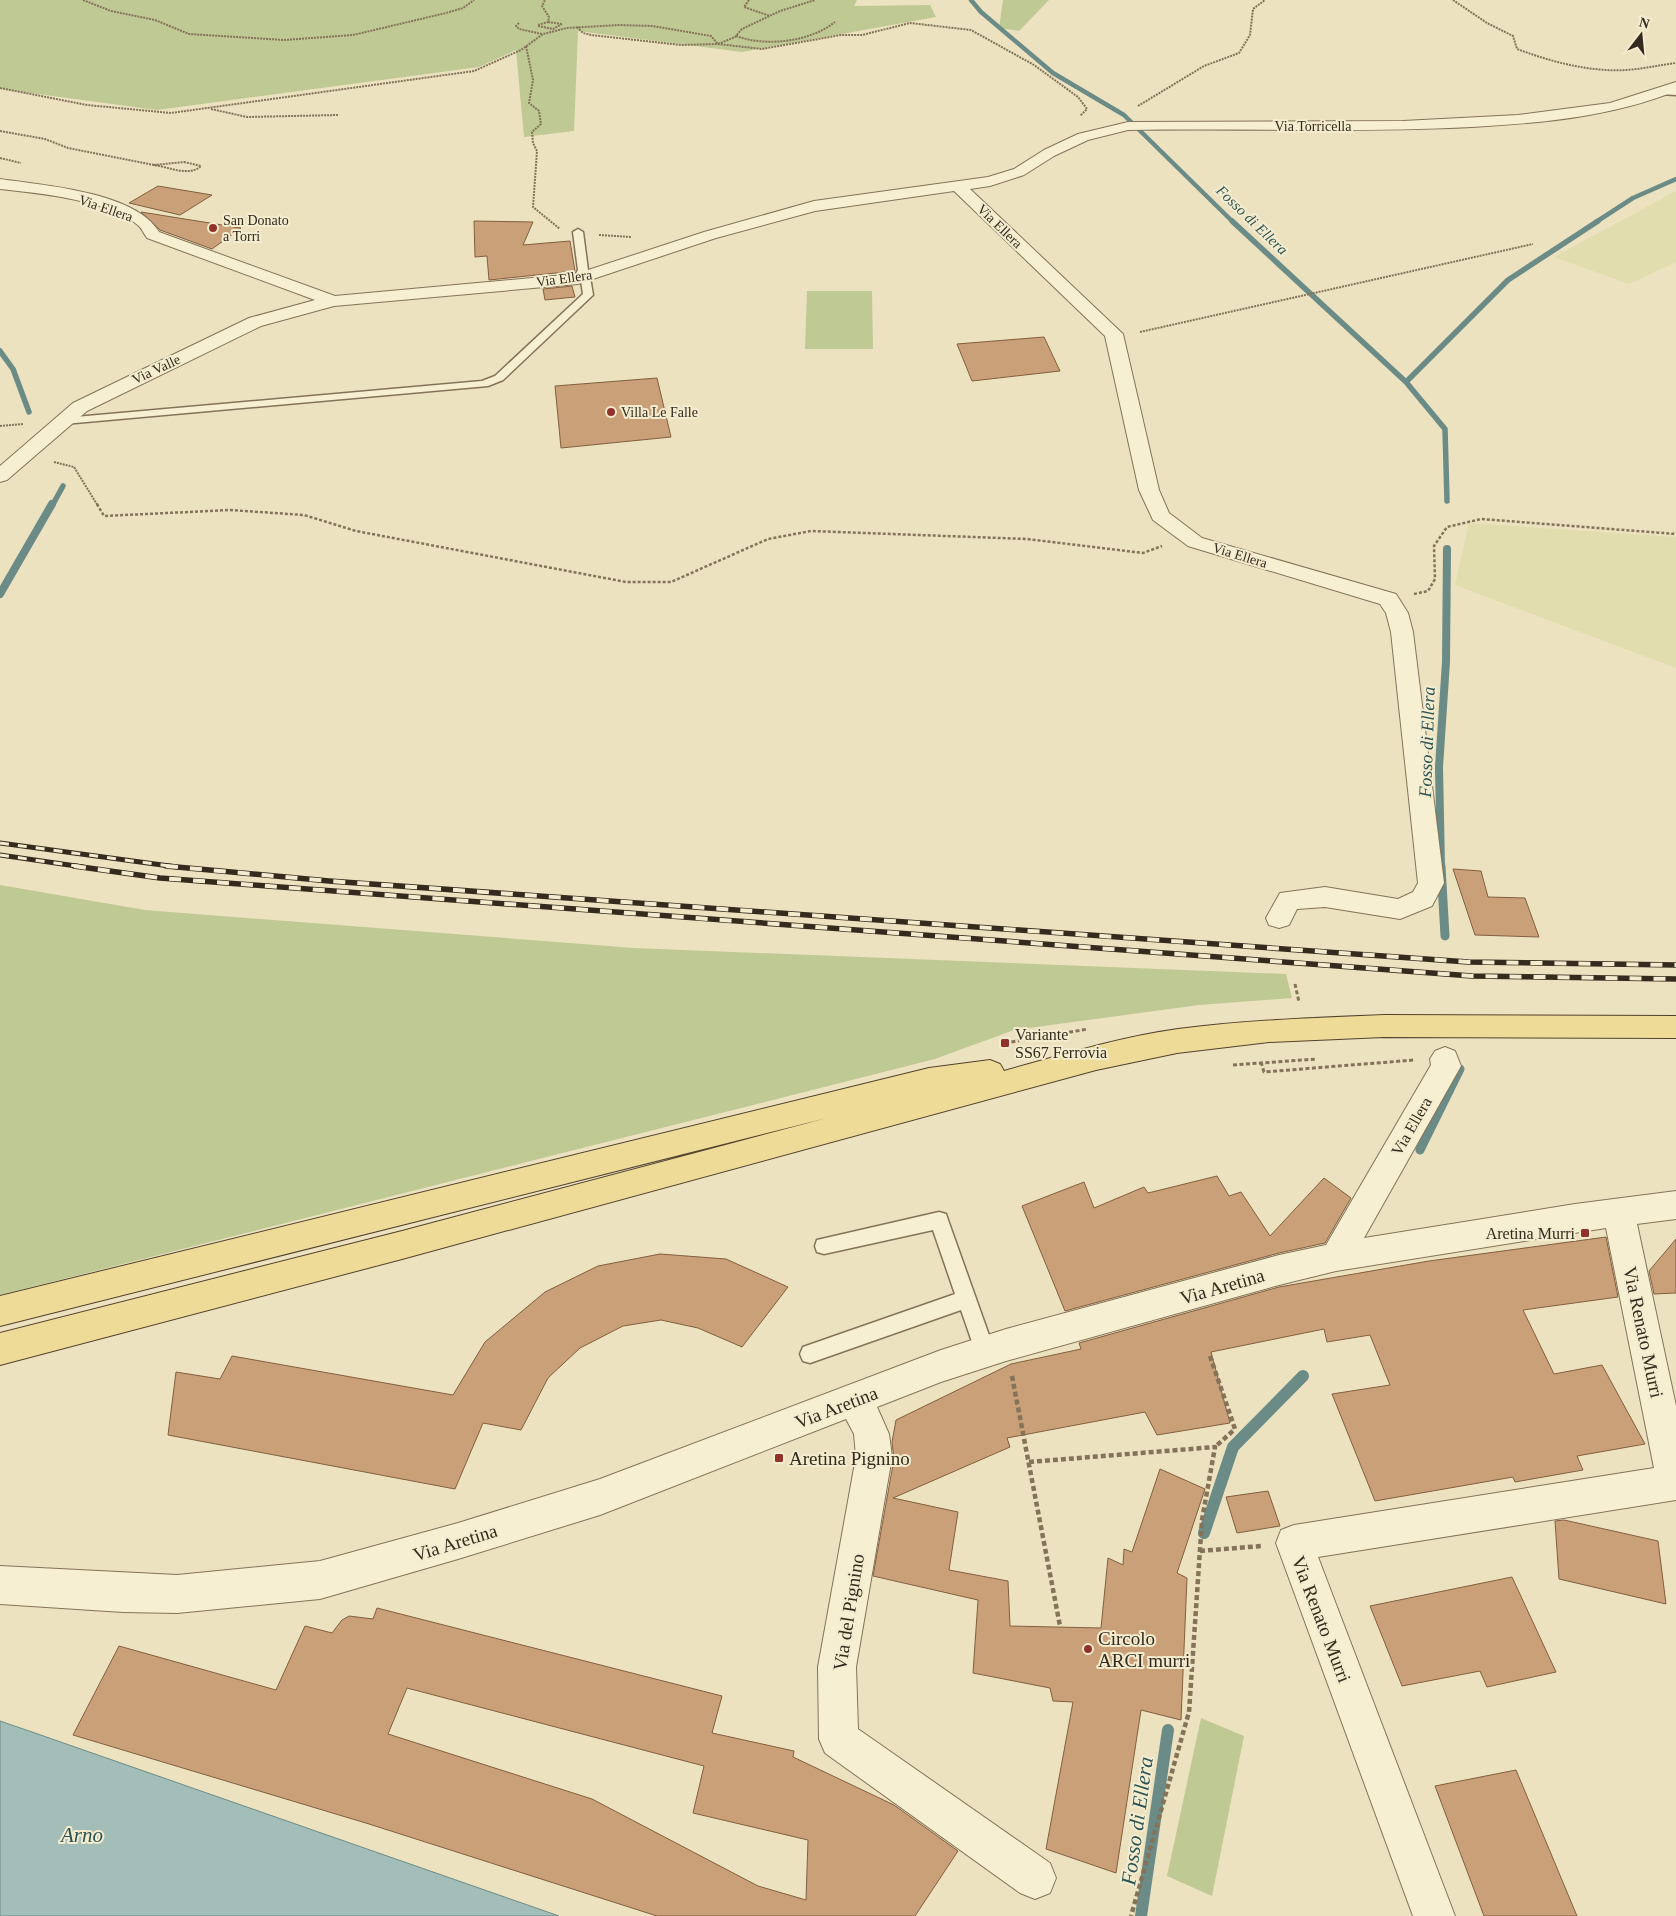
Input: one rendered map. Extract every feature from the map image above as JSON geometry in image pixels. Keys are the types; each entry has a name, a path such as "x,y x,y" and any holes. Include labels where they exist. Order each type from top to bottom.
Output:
{"main road":[{"path":"0,1349 412,1243 1096,1058 1177,1041 1269,1031 1393,1026 1676,1027"},
{"path":"0,1311 929,1080 1096,1058"}],"street":[{"name":"Via Torricella","path":"958,186 990,181 1019,172 1049,153 1083,137 1106,130 1134,126 1435,125 1560,116 1669,93 1676,86"},
{"name":"Via Ellera","path":"0,184 83,198 127,212 146,224 153,235 333,301 581,278 710,235 814,206 958,186 1114,334 1149,490 1160,516 1195,542 1388,599"},
{"name":"Via Valle","path":"0,476 80,407 114,389 255,322 333,301"},
{"path":"1279,918 1289,900 1306,897 1325,897 1400,909 1424,899 1430,883 1402,632 1397,612 1388,599"},
{"name":"Via Ellera","path":"1336,1257 1446,1066 1445,1059"},
{"name":"Via Aretina","path":"0,1585 123,1593 177,1594 320,1580 432,1549 600,1497 941,1366 995,1348 1279,1270 1336,1257 1676,1204"},
{"name":"Via Renato Murri","path":"1434,1916 1294,1543 1675,1482 1619,1212"},
{"name":"Via del Pignino","path":"854,1400 868,1422 874,1441 874,1449 837,1667 839,1739 1035,1878"}],"lane":[{"path":"64,421 484,384 499,378 588,295 581,278 583,270 578,232"},
{"path":"824,1246 939,1220 966,1299 995,1348"},
{"path":"810,1354 966,1299"}],"path":[{"path":"83,0 111,10 155,20 189,34 284,40 353,36 463,8 474,0"},
{"path":"545,0 542,6 549,18 548,22"},
{"path":"748,0 744,6 770,16"},
{"path":"718,44 736,36 742,29 780,11 815,0"},
{"path":"1132,110 1170,84 1206,65 1234,56 1243,49 1254,22 1253,9 1265,0"},
{"path":"1452,0 1488,23 1513,36 1517,49 1539,58 1594,68 1626,70 1676,63"},
{"path":"0,88 87,105 171,112 208,109 474,71 526,46 543,34 553,30 562,24 548,22 538,26 553,30 577,27 652,26 711,36 718,44"},
{"path":"736,36 745,40 790,39 817,33 834,22"},
{"path":"519,23 516,26 519,29 543,34"},
{"path":"577,27 583,33 591,35 681,45 718,44 762,50 841,35 862,35 910,23 971,30 1034,65 1078,97 1086,109 1076,120"},
{"path":"526,46 533,80 529,103 539,111 541,124 532,132 533,144 537,151 533,207 562,230 632,237"},
{"path":"208,109 247,117 280,118 338,115"},
{"path":"0,131 44,139 68,148 153,165 186,171 197,170 201,166 184,162 153,165"},
{"path":"1114,337 1532,244"},
{"path":"49,460 74,466 104,516 230,510 304,515 365,532 626,582 671,582 768,539 810,531 1027,539 1143,553 1162,546 1169,523"},
{"path":"1388,599 1428,591 1435,579 1434,546 1447,527 1480,518 1676,534"},
{"path":"1296,984 1300,1002"},
{"path":"1006,1043 1095,1028"},
{"path":"1224,1066 1318,1059"},
{"path":"1261,1062 1264,1072 1371,1062 1445,1059"},
{"path":"995,1348 1030,1462 1060,1626"},
{"path":"1030,1462 1215,1447 1235,1429 1210,1356"},
{"path":"1131,1916 1189,1712 1202,1520 1215,1447"},
{"path":"1200,1552 1294,1543"}],"shaded area":[{"path":"1676,191 1676,262 1629,284 1554,257"},
{"path":"1469,523 1676,537 1676,668 1455,585"}],"green space":[{"path":"0,0 857,0 854,6 930,5 936,17 742,52 578,31 574,131 524,137 516,50 479,67 157,110 0,89"},
{"path":"1003,0 1049,0 1019,31 999,28"},
{"path":"807,291 872,291 873,349 805,349"},
{"path":"0,885 145,910 634,948 1286,974 1292,998 1199,1005 1014,1030 935,1059 0,1295"},
{"path":"1201,1718 1244,1736 1212,1896 1167,1876"}],"water":[{"name":"Arno","path":"0,1721 32,1732 559,1916 0,1916"}],"building":[{"path":"158,186 212,195 180,215 129,203"},
{"path":"141,212 241,228 212,249 160,230"},
{"path":"474,221 533,222 523,245 570,241 575,271 489,280 487,256 475,257"},
{"path":"572,286 575,297 545,300 543,289"},
{"path":"1044,337 1060,371 972,381 957,344"},
{"name":"Villa Le Falle","path":"657,378 671,437 561,448 555,386"},
{"path":"1453,869 1481,871 1488,897 1525,898 1539,937 1475,935"},
{"path":"1217,1176 1229,1196 1241,1192 1270,1236 1324,1178 1351,1198 1325,1243 1279,1253 1065,1311 1022,1206 1084,1182 1094,1208 1144,1187 1148,1193"},
{"path":"1606,1237 1618,1297 1523,1310 1554,1374 1602,1365 1645,1444 1577,1456 1583,1470 1515,1482 1513,1477 1375,1501 1332,1394 1390,1385 1370,1335 1327,1342 1324,1329 1211,1352 1230,1423 1157,1435 1145,1412 1007,1438 1010,1447 893,1498 958,1512 949,1570 1008,1581 1010,1626 1101,1628 1108,1558 1123,1565 1124,1549 1132,1552 1160,1469 1205,1489 1177,1573 1187,1578 1181,1720 1141,1710 1116,1873 1046,1849 1073,1702 1053,1701 1050,1688 973,1673 978,1600 873,1576 894,1459 892,1442 896,1420 1011,1364 1081,1349 1079,1343 1279,1287 1429,1261"},
{"path":"1676,1239 1676,1293 1654,1294 1649,1271"},
{"path":"660,1254 726,1259 788,1287 742,1347 698,1328 661,1320 623,1326 580,1348 548,1378 521,1430 483,1423 455,1489 168,1435 176,1372 220,1379 232,1356 453,1395 485,1342 545,1292 598,1266"},
{"path":"1268,1491 1280,1526 1237,1533 1226,1497"},
{"path":"1564,1520 1658,1541 1666,1604 1559,1579 1555,1521"},
{"path":"1512,1577 1556,1672 1487,1687 1480,1671 1402,1686 1370,1606"},
{"path":"377,1608 722,1696 712,1733 794,1751 793,1757 894,1805 958,1851 915,1916 657,1916 369,1824 73,1735 119,1646 276,1690 305,1626 332,1633 342,1620 349,1616 373,1619","holes":["407,1688 704,1766 693,1813 808,1840 806,1900 758,1886 592,1799 388,1734"]},
{"path":"1516,1770 1577,1916 1484,1916 1435,1786"}],"waterway":[{"name":"Fosso di Ellera","path":"971,0 981,12 1053,73 1124,115 1233,222"},
{"path":"1596,222 1633,198 1676,179"},
{"name":"Fosso di Ellera","path":"1232,221 1406,382"},
{"path":"1406,382 1508,280 1598,221"},
{"path":"0,351 13,369 29,412"},
{"name":"Fosso di Ellera","path":"1406,382 1445,429 1447,501"},
{"path":"52,506 63,486"},
{"path":"0,594 52,504"},
{"name":"Fosso di Ellera","path":"1441,867 1439,767 1446,662 1447,549"},
{"name":"Fosso di Ellera","path":"1441,866 1445,936"},
{"name":"Fosso di Ellera","path":"1420,1150 1460,1069"},
{"name":"Fosso di Ellera","path":"1204,1533 1233,1447 1303,1376"},
{"name":"Fosso di Ellera","path":"1141,1916 1168,1730"}],"railway":[{"path":"0,843 177,867"},
{"path":"0,855 83,867"},
{"path":"74,866 160,878 1472,976 1676,979"},
{"path":"166,866 329,881 1468,962 1676,965"}],"place":[{"name":"San Donato a Torri","path":"213,228"},
{"name":"Villa Le Falle","path":"611,412"},
{"name":"Variante SS67 Ferrovia","path":"1005,1043"},
{"name":"Aretina Murri","path":"1585,1233"},
{"name":"Aretina Pignino","path":"779,1458"},
{"name":"Circolo ARCI murri","path":"1088,1649"}]}
